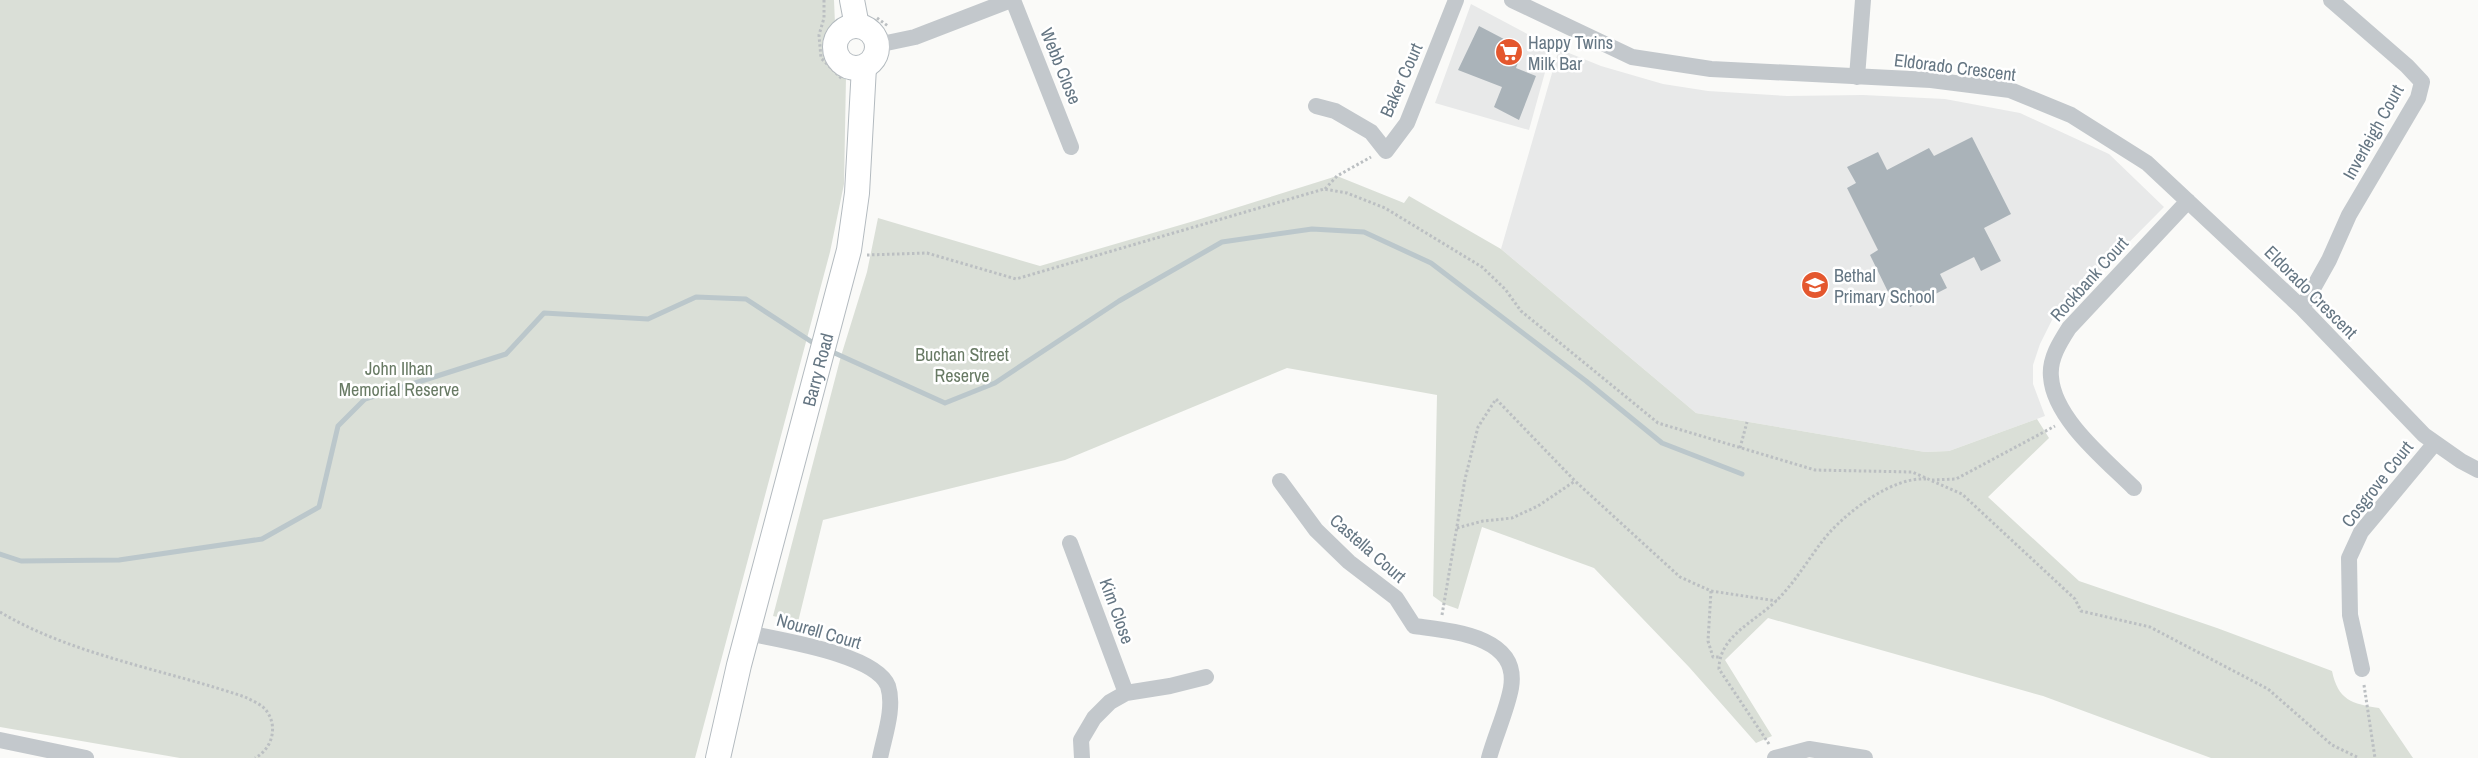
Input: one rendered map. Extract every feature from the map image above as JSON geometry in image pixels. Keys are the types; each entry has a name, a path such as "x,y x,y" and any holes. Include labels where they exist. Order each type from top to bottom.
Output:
{"street":[{"path":"852,0 856,26"},
{"path":"877,45 915,37 1012,0"},
{"name":"Webb Close","path":"1012,0 1071,146"},
{"name":"Baker Court","path":"1316,106 1335,111 1371,132 1386,151 1407,123 1456,0"},
{"name":"Eldorado Crescent","path":"1512,0 1632,57 1710,69 1931,80 2010,90 2071,115 2146,163 2302,308 2424,435 2478,470"},
{"path":"1857,77 1863,0"},
{"name":"Inverleigh Court","path":"2302,308 2330,260 2349,215 2418,98 2422,82 2407,66 2331,0"},
{"path":"850,26 856,26 868,30 877,45 874,58 864,67 850,68 844,65 835,54 834,48 838,34 850,26"},
{"name":"Barry Road","path":"718,758 739,665 831,321 848,250 857,193 864,67"},
{"name":"Rockbank Court","path":"2134,488 2086,440 2057,402 2050,376 2056,350 2069,328 2188,201"},
{"name":"Cosgrove Court","path":"2362,669 2350,615 2349,558 2361,532 2435,443"},
{"name":"Castella Court","path":"1280,481 1316,530 1348,562 1396,598 1414,626 1476,637 1492,643 1502,654 1510,671 1511,688 1489,758"},
{"name":"Kim Close","path":"1070,543 1126,693"},
{"name":"Nourell Court","path":"748,632 847,656 878,672 888,686 890,710 880,758"},
{"name":"Barry Road","path":"707,758 739,665"},
{"path":"1082,758 1081,740 1094,718 1110,702 1126,693 1170,686 1206,677"},
{"path":"0,740 86,758"},
{"path":"1776,757 1809,749 1865,758"}],"path":[{"path":"824,0 824,18 819,36 821,58 845,82"},
{"path":"1324,190 1337,176 1360,162 1386,151"},
{"path":"848,250 870,256 927,253 1016,279 1324,190 1347,193 1385,208 1482,267 1505,289 1521,311 1658,423 1815,470 1912,472 1962,494 2075,599 2082,611 2150,627 2260,684 2332,745 2359,758"},
{"path":"1440,630 1465,479 1478,427 1496,399 1575,481 1680,577 1711,592 1777,601"},
{"path":"1776,757 1718,669 1719,657 1724,645 1777,601 1800,575 1830,533 1857,509 1898,483 1914,478 1932,480 1956,479 2069,418"},
{"path":"1740,448 1747,422"},
{"path":"1457,528 1483,521 1512,518 1538,506 1575,481"},
{"path":"1711,592 1708,641 1713,657 1719,657"},
{"path":"0,612 22,625 62,641 246,697 262,707 271,717 273,727 273,736 268,745 255,758"},
{"path":"2362,669 2375,758"}],"shaded area":[{"path":"1471,4 1552,47 1529,130 1435,103"},
{"name":"Bethal Primary School","path":"1559,49 1601,66 1663,84 1708,91 1787,96 1863,95 1945,99 2020,113 2109,154 2164,207 2052,320 2040,344 2033,365 2033,384 2045,416 1949,451 1925,452 1696,413 1501,249"}],"green space":[{"name":"John Ilhan Memorial Reserve","path":"0,0 834,0 835,24 827,46 829,59 846,77 844,184 830,252 695,758 180,758 0,727"},
{"name":"Buchan Street Reserve","path":"1337,176 1404,203 1409,196 1501,249 1696,413 1925,452 1949,451 2037,419 2049,438 1988,497 2079,581 2217,628 2332,671 2338,688 2348,699 2361,705 2379,708 2413,758 2211,758 2043,696 1768,618 1725,660 1772,736 1756,743 1689,667 1594,568 1482,527 1458,609 1444,604 1433,596 1437,395 1287,368 1065,460 823,520 798,622 773,616 841,356 867,272 878,218 1040,266 1194,221"}],"building":[{"path":"1479,26 1523,49 1516,68 1536,76 1519,120 1494,107 1502,87 1458,70"},
{"path":"1972,137 2011,214 1984,228 2001,261 1981,271 1974,257 1940,274 1947,288 1910,307 1902,292 1891,298 1870,255 1878,250 1847,188 1856,183 1847,167 1878,152 1887,170 1929,148 1934,156"}],"waterway":[{"path":"828,350 945,403 995,383 1119,301 1222,242 1312,229 1364,232 1431,263 1586,381 1662,443 1742,474"},
{"path":"0,554 21,561 119,560 262,539 319,507 338,426 365,399 506,354 544,313 648,319 696,297 746,299 818,346"}],"place":[{"name":"Happy Twins Milk Bar","path":"1509,52"},
{"name":"Bethal Primary School","path":"1815,285"}]}
